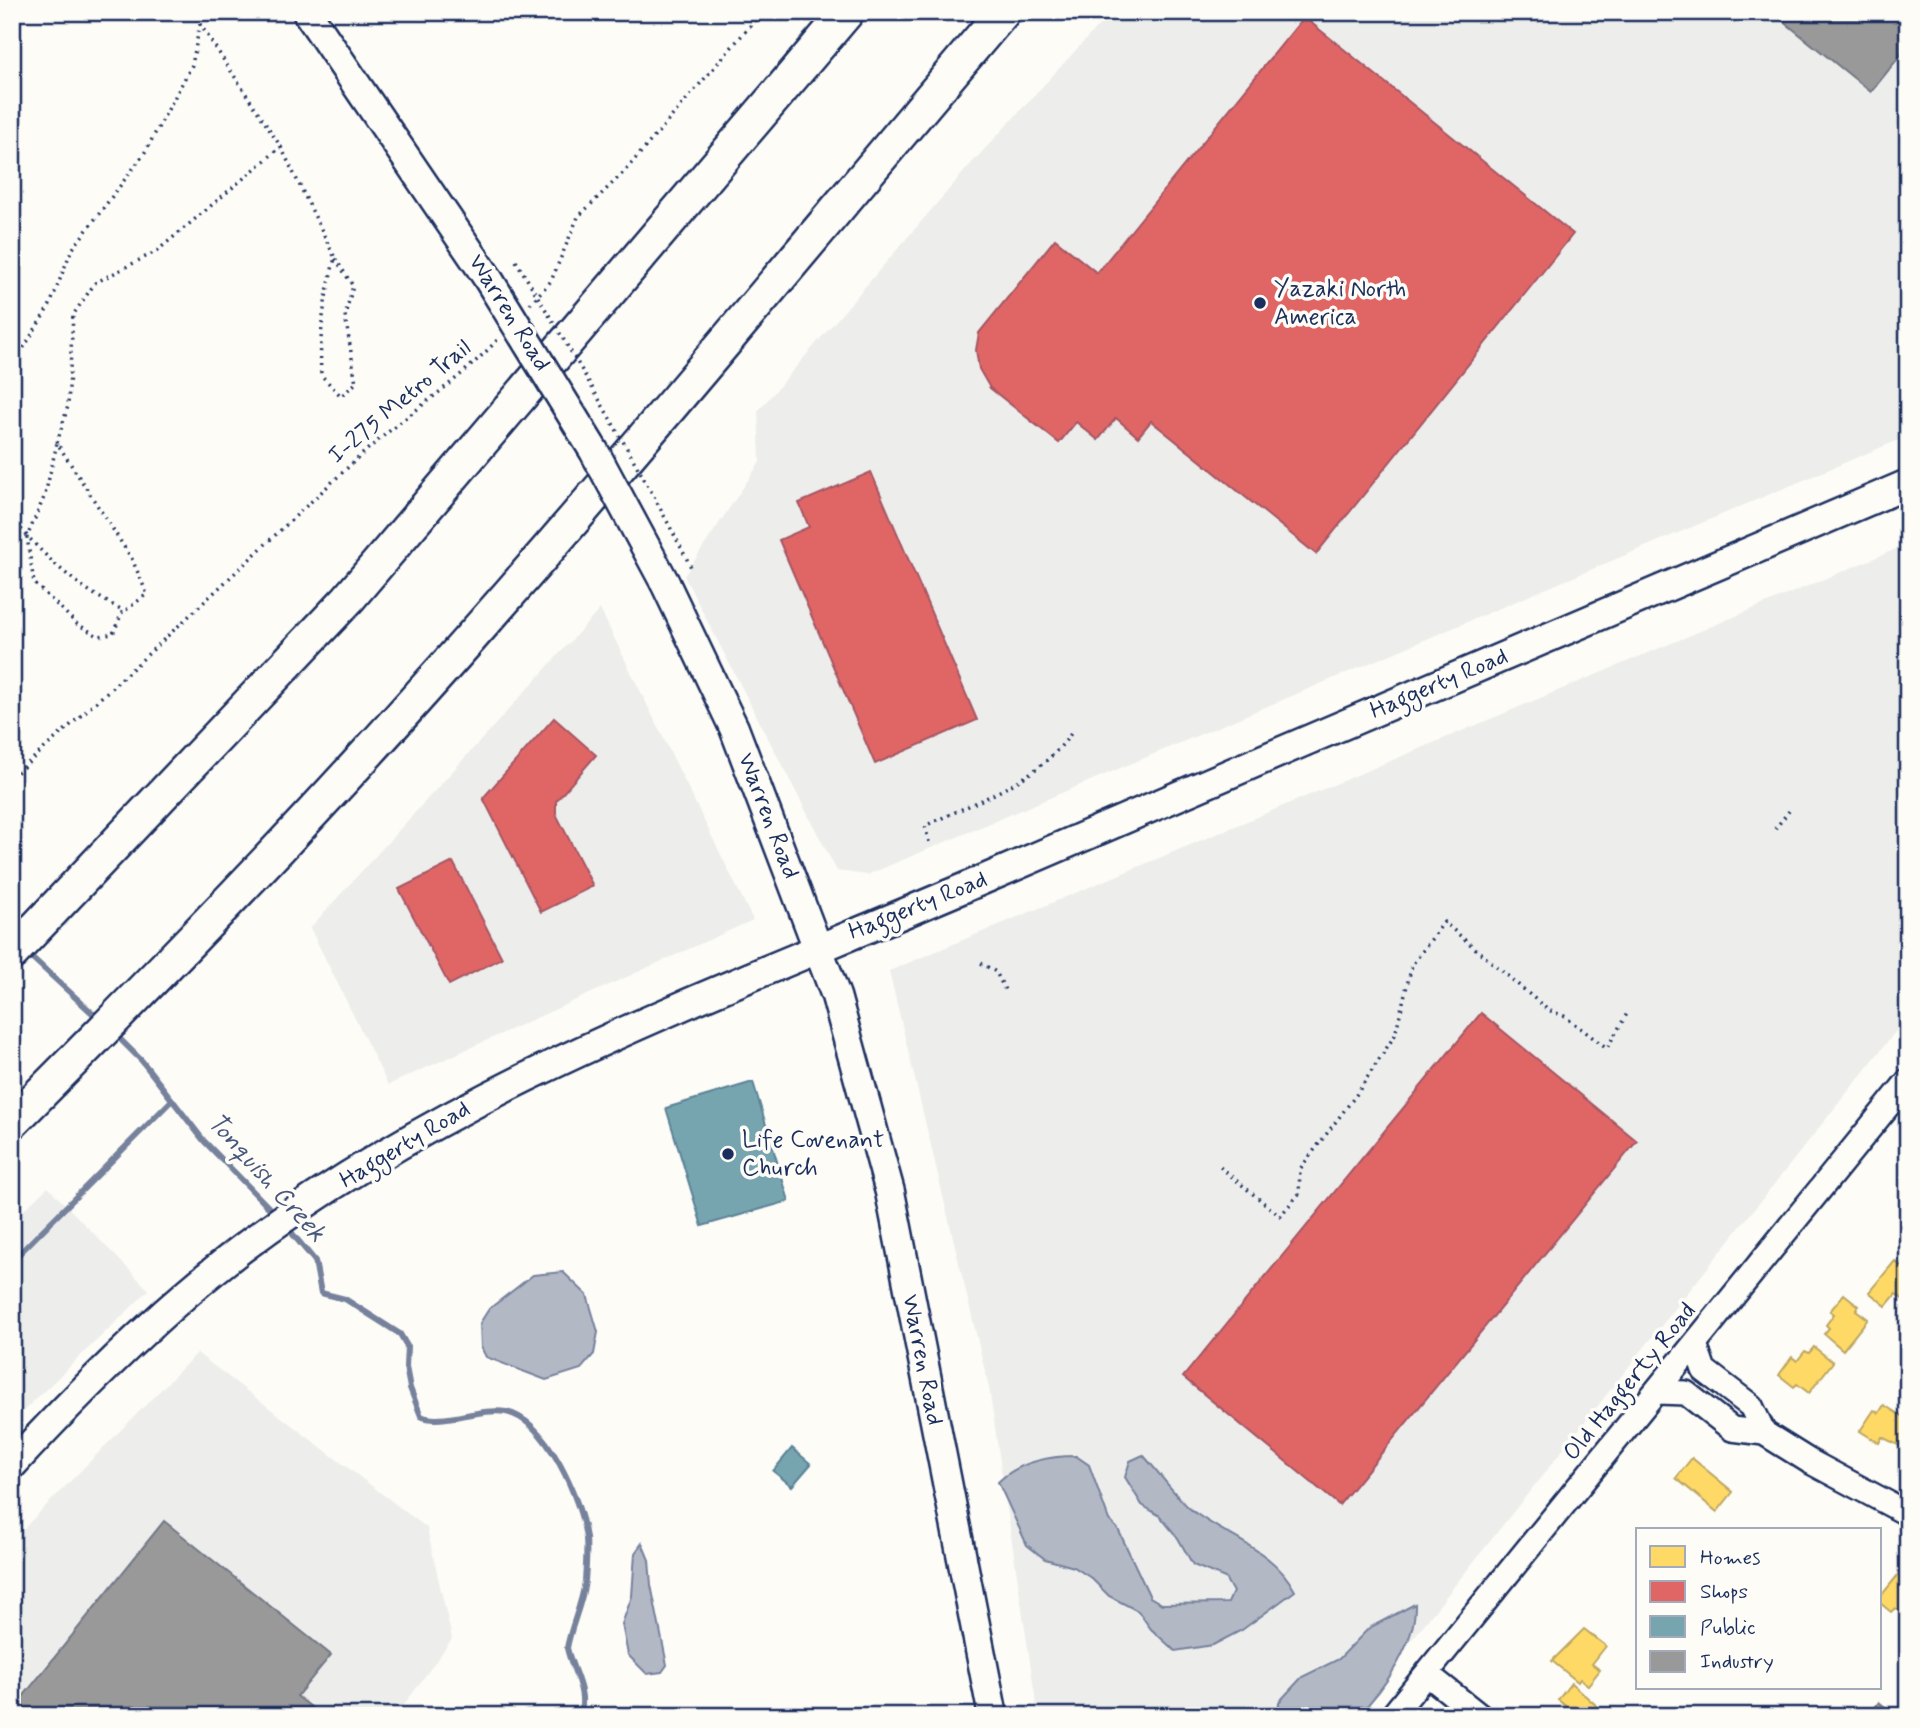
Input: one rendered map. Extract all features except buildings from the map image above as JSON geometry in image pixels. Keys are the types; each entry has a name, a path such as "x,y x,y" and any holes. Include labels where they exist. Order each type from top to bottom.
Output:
{"highway":[{"path":"20,944 348,598 847,12"},
{"path":"12,1122 108,1027 324,800 479,628 1003,12"}],"main road":[{"name":"Warren Road","path":"307,12 487,276 594,452 666,583 734,728 819,946 836,996 885,1172 993,1716"},
{"name":"Haggerty Road","path":"12,1465 189,1291 269,1229 402,1144 511,1083 627,1028 966,887 1908,484"}],"street":[{"name":"Old Haggerty Road","path":"1392,1716 1908,1081"},
{"path":"1695,1344 1704,1370 1751,1406 1764,1433"},
{"path":"1657,1392 1686,1393 1732,1429 1764,1433 1809,1461 1908,1514"},
{"path":"1427,1674 1480,1716"}],"path":[{"path":"192,12 281,147 335,258 353,286 345,315 356,383 341,396 321,376 319,341 324,296 335,258"},
{"path":"524,311 551,281 578,217 624,172 762,12"},
{"path":"12,354 22,352 50,305 71,251 144,154 192,65 200,24"},
{"path":"12,518 27,537 62,571 95,597 123,610 113,634 98,636 77,624 34,583 27,537 45,495 68,406 73,315 96,283 157,251 281,147"},
{"path":"516,261 587,378 693,571"},
{"name":"I-275 Metro Trail","path":"12,777 118,684 360,456 479,359 506,330"},
{"path":"57,443 132,559 147,594 121,613"},
{"path":"929,842 925,826 1032,774 1049,761 1072,732"},
{"path":"1774,829 1789,811"},
{"path":"1220,1167 1280,1216 1298,1194 1300,1169 1356,1095 1395,1035 1412,965 1444,922 1548,1010 1564,1016 1607,1048 1629,1012"},
{"path":"981,963 996,972 1007,994"}],"shaded area":[{"path":"1111,12 1908,12 1908,436 867,875 837,871 684,576 760,462 758,411 969,166"},
{"path":"1908,544 1908,1016 1351,1716 1038,1716 989,1388 889,971"},
{"path":"600,609 753,920 388,1085 310,928"},
{"path":"48,1187 149,1290 12,1422 12,1221"},
{"path":"563,1272 587,1295 598,1332 594,1354 581,1369 546,1380 486,1357 481,1347 480,1323 489,1309 533,1275"},
{"path":"197,1353 427,1528 452,1639 396,1716 12,1716 12,1545 29,1523"},
{"path":"1143,1455 1188,1507 1263,1555 1286,1577 1295,1591 1242,1630 1213,1645 1175,1651 1151,1629 1138,1611 1109,1596 1091,1578 1074,1567 1045,1559 1027,1545 998,1482 1015,1470 1034,1462 1076,1456 1089,1465 1109,1520 1118,1529 1150,1597 1162,1604 1228,1603 1233,1592 1225,1578 1193,1565 1178,1538 1160,1516 1142,1505 1125,1477 1130,1461"},
{"path":"642,1543 649,1560 651,1585 667,1665 662,1672 647,1674 628,1655 622,1624 632,1596 635,1553"},
{"path":"1415,1604 1410,1634 1397,1664 1378,1693 1357,1716 1278,1716 1279,1702 1302,1677 1339,1659 1369,1628"}],"waterway":[{"name":"Tonquish Creek","path":"26,952 101,1021"},
{"name":"Tonquish Creek","path":"114,1033 142,1061 204,1141 276,1215"},
{"path":"12,1261 172,1100"},
{"name":"Tonquish Creek","path":"286,1226 315,1261 321,1293 345,1299 400,1334 407,1346 406,1367 410,1388 421,1416 439,1419 485,1412 506,1412 521,1418 535,1430 560,1464 577,1503 586,1538 584,1590 567,1648 581,1690 580,1716"}],"place":[{"name":"Yazaki North America","path":"1260,303"},
{"name":"Life Covenant Church","path":"728,1154"}]}
